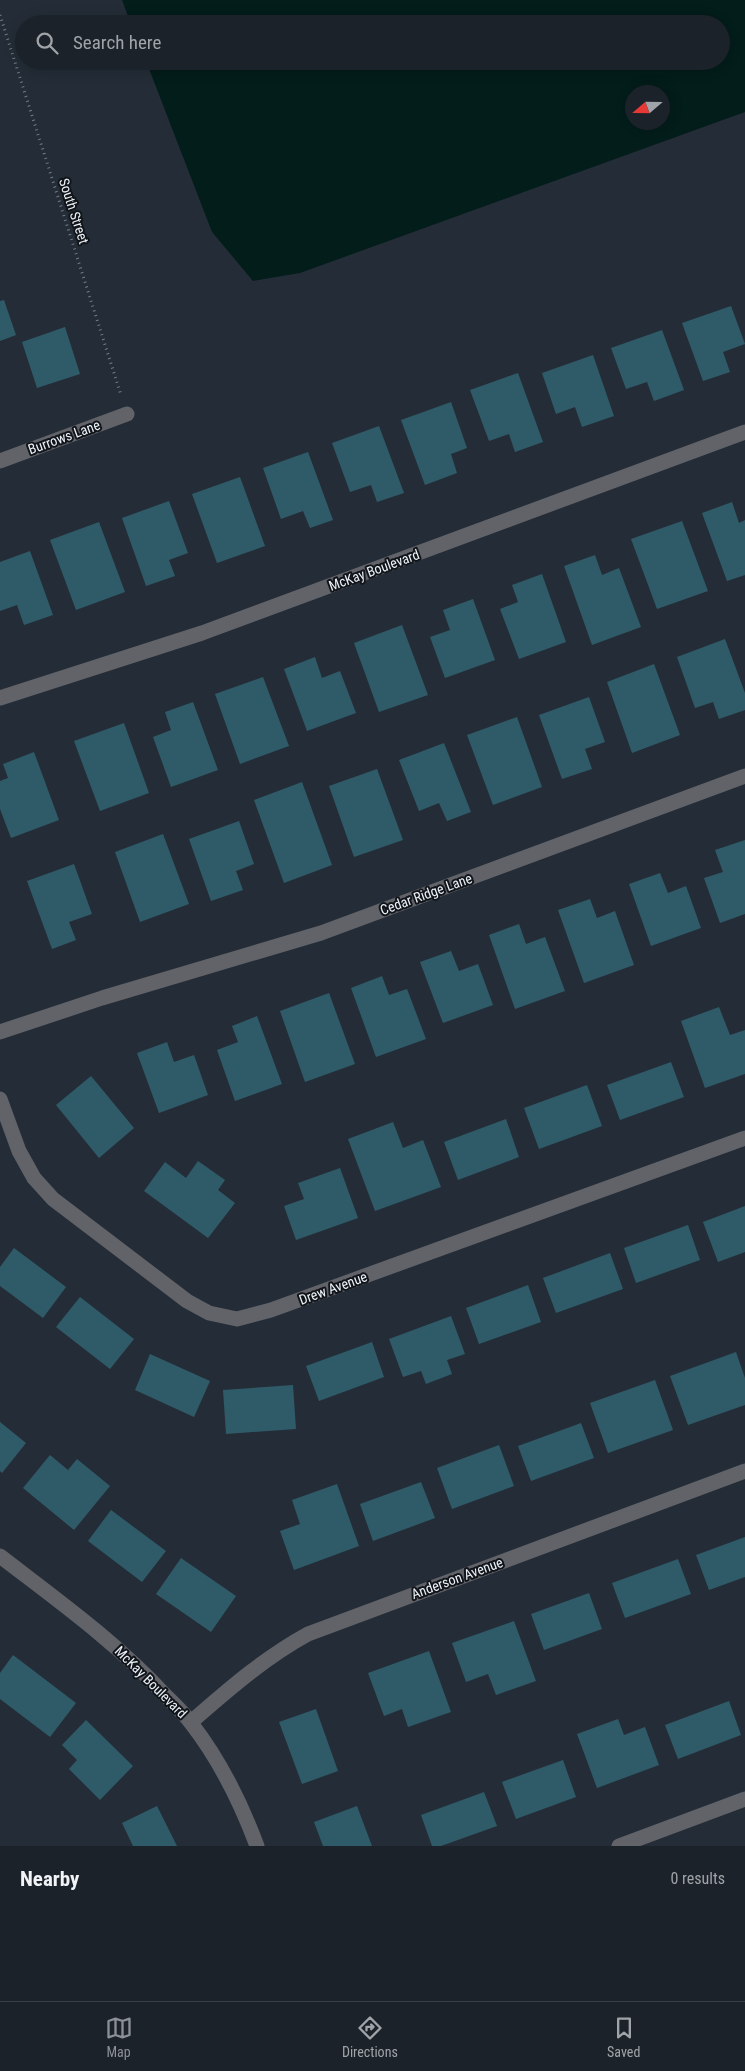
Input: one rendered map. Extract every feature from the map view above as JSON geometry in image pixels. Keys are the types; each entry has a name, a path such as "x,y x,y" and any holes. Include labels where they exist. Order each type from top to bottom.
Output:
{"street":[{"name":"Burrows Lane","path":"0,461 127,414"},
{"name":"McKay Boulevard","path":"0,698 202,634 745,432"},
{"name":"Cedar Ridge Lane","path":"0,1032 102,998 321,933 745,776"},
{"name":"Drew Avenue","path":"0,1099 19,1151 34,1178 53,1199 187,1302 209,1314 237,1319 272,1310 745,1138"},
{"name":"Anderson Avenue","path":"191,1722 248,1672 280,1649 308,1634 745,1471"},
{"name":"McKay Boulevard","path":"0,1556 106,1638 146,1674 191,1722 223,1772 257,1846"},
{"path":"619,1846 745,1799"}],"path":[{"name":"South Street","path":"0,15 15,62"},
{"name":"South Street","path":"18,70 127,414"}],"shaded area":[{"path":"122,0 745,0 745,112 300,273 253,281 212,232 149,70 730,70 730,15 128,15"}],"building":[{"path":"4,300 16,335 0,341 0,301"},
{"path":"731,306 745,344 723,352 730,372 703,381 682,323"},
{"path":"65,327 80,374 37,388 22,342"},
{"path":"662,330 684,390 654,401 647,382 626,389 611,348"},
{"path":"593,355 614,416 582,427 575,407 556,414 542,373"},
{"path":"518,373 543,442 515,452 509,434 489,441 470,390"},
{"path":"451,402 467,448 451,454 457,473 425,485 401,420"},
{"path":"379,426 404,493 377,502 371,485 350,492 332,443"},
{"path":"308,452 333,520 310,528 303,511 281,519 263,468"},
{"path":"240,477 265,546 217,563 192,494"},
{"path":"169,501 188,553 169,560 175,576 146,586 122,518"},
{"path":"732,502 739,523 745,520 745,575 727,581 702,513"},
{"path":"682,521 708,591 657,609 631,539"},
{"path":"99,522 125,592 76,610 50,540"},
{"path":"30,551 53,615 24,625 17,605 0,611 0,562"},
{"path":"595,555 602,575 619,568 641,627 592,645 564,566"},
{"path":"542,574 566,642 519,659 500,609 518,602 512,585"},
{"path":"473,599 495,660 445,678 430,637 450,630 443,610"},
{"path":"402,625 428,695 379,712 354,643"},
{"path":"725,639 745,693 745,710 719,719 713,702 695,708 677,657"},
{"path":"315,657 322,678 340,671 356,713 307,731 284,669"},
{"path":"654,664 680,735 632,753 607,682"},
{"path":"263,677 289,746 240,764 215,694"},
{"path":"589,697 605,742 585,749 592,769 562,779 539,715"},
{"path":"193,702 218,770 171,787 153,737 171,730 165,712"},
{"path":"517,717 542,787 493,805 467,735"},
{"path":"124,723 149,793 100,811 74,741"},
{"path":"444,743 471,812 447,821 439,803 419,811 399,760"},
{"path":"34,752 59,820 11,838 0,809 0,781 8,778 3,764"},
{"path":"377,769 403,840 354,857 329,786"},
{"path":"302,782 332,865 284,883 254,800"},
{"path":"239,821 254,864 236,871 243,890 211,901 189,839"},
{"path":"163,834 189,904 140,922 115,852"},
{"path":"745,840 745,914 720,923 704,878 723,872 715,850"},
{"path":"74,864 92,914 69,922 76,940 52,949 27,881"},
{"path":"660,873 668,893 686,886 701,928 651,946 629,884"},
{"path":"590,899 597,918 615,911 634,965 584,983 558,910"},
{"path":"519,924 526,944 545,937 565,991 515,1009 489,935"},
{"path":"451,951 459,971 478,964 493,1005 443,1023 420,962"},
{"path":"382,976 389,995 407,989 426,1039 376,1057 351,988"},
{"path":"329,993 355,1064 305,1082 280,1011"},
{"path":"719,1007 730,1035 745,1030 745,1074 705,1088 681,1021"},
{"path":"257,1016 282,1084 235,1101 217,1050 238,1042 232,1026"},
{"path":"167,1042 174,1062 194,1055 208,1095 159,1113 137,1053"},
{"path":"671,1062 684,1097 620,1120 607,1085"},
{"path":"91,1076 134,1128 99,1158 56,1105"},
{"path":"587,1085 602,1126 539,1149 524,1108"},
{"path":"506,1119 519,1157 458,1180 444,1142"},
{"path":"393,1122 403,1148 423,1140 441,1187 375,1211 348,1139"},
{"path":"198,1161 225,1180 218,1190 235,1203 208,1238 144,1191 165,1162 186,1178"},
{"path":"340,1168 358,1218 296,1240 284,1206 304,1199 298,1183"},
{"path":"745,1206 745,1252 718,1262 703,1222"},
{"path":"688,1225 700,1260 636,1283 624,1248"},
{"path":"14,1248 66,1287 43,1318 0,1286 0,1267"},
{"path":"610,1253 623,1289 556,1313 543,1278"},
{"path":"528,1285 541,1322 479,1344 466,1308"},
{"path":"80,1297 134,1339 110,1369 56,1327"},
{"path":"451,1316 465,1354 447,1360 452,1374 426,1384 421,1371 403,1377 389,1339"},
{"path":"372,1342 384,1377 319,1401 306,1366"},
{"path":"736,1352 745,1378 745,1405 688,1425 670,1376"},
{"path":"150,1354 210,1381 194,1417 135,1390"},
{"path":"655,1380 673,1430 608,1453 590,1403"},
{"path":"293,1385 296,1429 226,1434 223,1390"},
{"path":"0,1422 26,1443 2,1473 0,1471"},
{"path":"581,1423 594,1458 531,1481 518,1446"},
{"path":"499,1445 514,1486 452,1509 437,1468"},
{"path":"50,1455 68,1470 77,1459 110,1486 74,1530 23,1488"},
{"path":"421,1482 435,1518 373,1541 360,1504"},
{"path":"337,1484 359,1546 294,1570 280,1531 300,1524 292,1500"},
{"path":"111,1510 166,1551 142,1582 88,1541"},
{"path":"745,1537 745,1577 709,1590 696,1555"},
{"path":"181,1558 236,1596 211,1632 156,1594"},
{"path":"678,1559 691,1594 625,1618 612,1583"},
{"path":"589,1593 602,1629 544,1650 531,1614"},
{"path":"514,1621 536,1681 496,1695 488,1674 466,1682 452,1643"},
{"path":"429,1651 451,1712 408,1727 402,1709 384,1716 368,1673"},
{"path":"13,1655 76,1703 50,1737 0,1699 0,1673"},
{"path":"729,1701 741,1735 678,1759 665,1725"},
{"path":"316,1709 338,1771 302,1784 279,1722"},
{"path":"618,1719 624,1735 645,1727 659,1765 597,1788 577,1734"},
{"path":"86,1720 133,1766 100,1800 69,1769 77,1760 62,1745"},
{"path":"563,1760 576,1797 516,1819 502,1782"},
{"path":"484,1792 497,1826 441,1846 432,1846 421,1815"},
{"path":"157,1806 177,1846 133,1846 122,1823"},
{"path":"357,1806 372,1846 323,1846 314,1822"}]}
